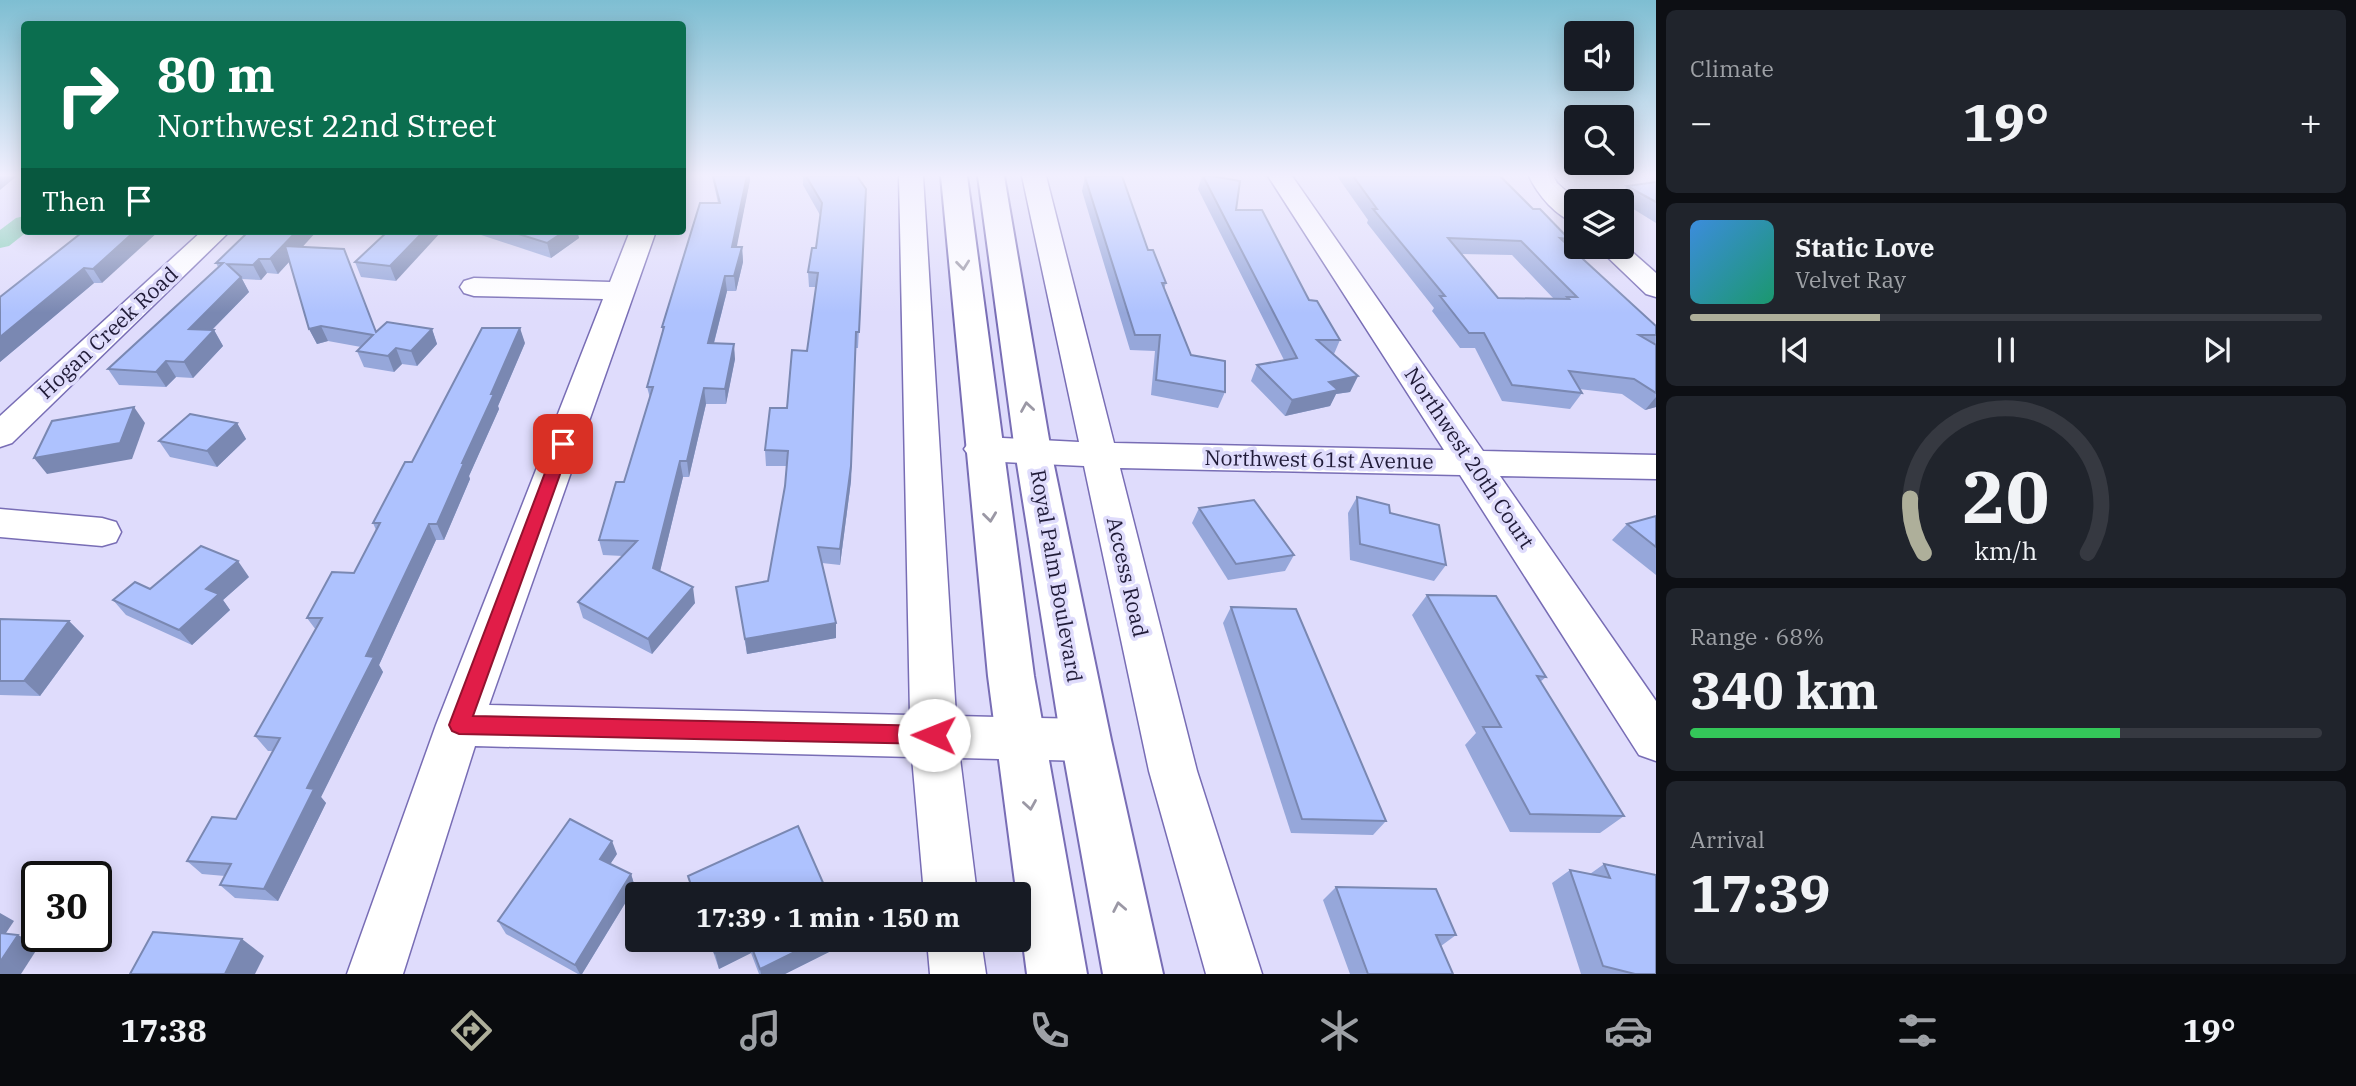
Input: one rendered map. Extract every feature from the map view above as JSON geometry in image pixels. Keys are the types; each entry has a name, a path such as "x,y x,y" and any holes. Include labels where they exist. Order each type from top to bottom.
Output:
{"main road":[{"path":"959,221 982,449 1019,738 1057,974"},
{"name":"Royal Palm Boulevard","path":"998,221 1034,452 1086,740 1133,974"}],"street":[{"path":"913,221 934,735 949,882"},
{"name":"Access Road","path":"1044,221 1173,771 1234,974"},
{"name":"Northwest 20th Court","path":"1310,221 1656,740"},
{"name":"Hogan Creek Road","path":"0,435 213,235"},
{"path":"375,974 459,725 641,235"},
{"path":"1624,259 1656,288"},
{"path":"474,286 620,291"},
{"name":"Northwest 61st Avenue","path":"982,449 1098,455 1656,467"},
{"path":"0,523 102,532"},
{"path":"459,725 1086,740"},
{"path":"955,952 958,974"}],"building":[{"path":"694,221 737,221 732,247 742,247 734,276 725,276 708,343 734,344 725,389 704,388 687,461 680,461 653,568 693,587 648,639 578,602 637,541 599,540 616,482 624,482 653,387 647,387"},
{"path":"820,221 864,221 859,332 856,332 851,466 840,549 818,547 836,623 745,639 736,587 768,581 785,486 788,451 765,450 770,408 787,408 792,350 807,351 818,273 808,272 812,248 816,248"},
{"path":"1099,221 1138,221 1148,250 1153,250 1166,283 1162,283 1191,355 1225,361 1225,392 1156,380 1160,335 1135,335"},
{"path":"1226,221 1268,221 1309,300 1317,301 1340,340 1317,340 1358,376 1329,382 1338,390 1292,400 1257,365 1297,358"},
{"path":"1383,221 1552,221 1564,234 1564,238 1560,238 1564,242 1564,259 1583,259 1656,326 1656,335 1639,335 1656,345 1656,393 1634,379 1569,371 1582,393 1512,385 1484,333 1469,333 1440,296 1445,296","holes":["1448,238 1521,241 1577,297 1567,297 1569,299 1498,298"]},
{"path":"79,235 131,235 93,269 84,268 0,337 0,297"},
{"path":"245,235 293,235 270,259 259,259 253,265 227,264 241,277 189,329 214,330 184,362 166,361 156,372 108,369 223,263 216,263"},
{"path":"384,235 420,235 390,266 355,262"},
{"path":"522,235 559,235 547,243"},
{"path":"285,246 344,249 376,332 387,322 432,329 411,351 396,348 388,356 357,351 373,335 321,326 309,329"},
{"path":"482,328 520,328 437,524 429,524 366,656 374,657 307,788 314,789 264,889 220,885 231,864 187,861 212,817 236,819 280,738 255,736 322,618 307,618 332,572 354,573 380,523 373,523 405,462 412,462"},
{"path":"134,407 120,443 34,458 52,421"},
{"path":"190,414 237,423 207,451 159,441"},
{"path":"1357,497 1389,505 1390,513 1439,525 1446,565 1360,544"},
{"path":"1254,500 1294,555 1236,564 1199,508"},
{"path":"1656,516 1656,547 1627,524"},
{"path":"201,546 238,561 206,589 219,594 179,630 113,600 135,582 150,589"},
{"path":"1427,595 1496,596 1546,677 1537,676 1624,816 1530,814 1483,727 1501,727"},
{"path":"1231,607 1296,609 1386,821 1302,819"},
{"path":"0,619 69,621 24,681 0,681"},
{"path":"570,819 612,841 600,859 631,874 575,965 498,921"},
{"path":"798,826 823,882 690,882 688,876"},
{"path":"1604,864 1656,875 1656,974 1635,974 1603,966 1570,870 1610,878"},
{"path":"1336,887 1436,889 1456,935 1436,935 1453,974 1368,974"},
{"path":"153,932 242,939 225,974 130,974"},
{"path":"0,933 18,935 0,962"},
{"path":"754,952 795,952 760,969"}],"waterway":[{"path":"0,241 21,225"}],"route":[{"path":"563,444 459,725 934,735"}]}
